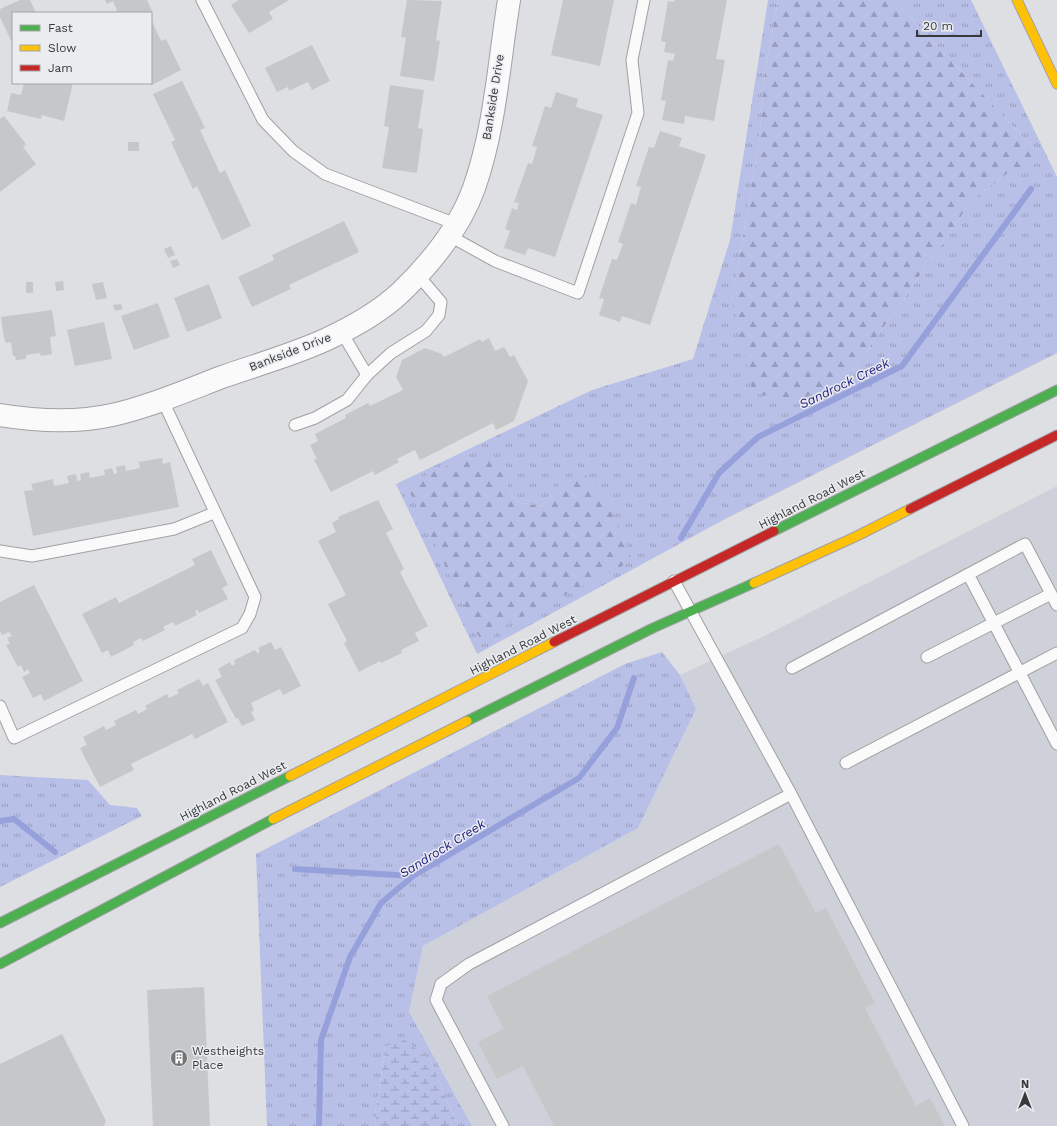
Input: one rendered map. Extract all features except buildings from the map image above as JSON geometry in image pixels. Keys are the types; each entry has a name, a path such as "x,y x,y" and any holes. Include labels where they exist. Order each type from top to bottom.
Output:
{"main road":[{"path":"1017,0 1057,84"},
{"name":"Highland Road West","path":"0,923 674,581 1057,390"},
{"path":"0,964 332,789 653,628 857,536 1057,435"}],"street":[{"name":"Bankside Drive","path":"1,420 68,421 112,415 162,399 324,340 382,306 400,293 434,255 452,230 473,190 482,162 493,108 509,0"}],"lane":[{"path":"202,0 263,120 293,151 325,174 452,230 495,261 578,293 638,113 632,60 644,0"},
{"path":"295,425 315,418 347,400 367,375 391,353 426,331 439,315 441,302 417,274"},
{"path":"341,331 367,375"},
{"path":"0,706 14,738 242,628 250,614 254,597 162,399"},
{"path":"0,550 32,556 174,529 214,513"},
{"path":"792,668 1025,544 1057,605"},
{"path":"968,574 1057,744"},
{"path":"674,581 791,794 963,1126"},
{"path":"926,657 1051,594"},
{"path":"846,763 1057,653"},
{"path":"503,1126 436,1000 441,984 469,964 791,794"}],"shaded area":[{"path":"1057,486 1057,1126 472,1126 409,1010 423,946 638,828 696,709 680,675 766,635"}],"green space":[{"path":"768,0 778,0 765,72 759,143 732,301 850,375 973,199 1008,173 1034,149 894,0 971,0 1057,177 1057,353 725,519 477,654 396,484 592,390 693,359 730,240","holes":["505,475 512,497 521,503 542,506 564,479 502,627 492,636"]},
{"path":"778,0 894,0 1034,149 1034,168 1008,173 973,199 850,375 793,403 753,392 732,301 759,143 765,72"},
{"path":"464,459 490,459 505,475 512,497 521,503 542,506 564,479 583,473 605,495 624,538 632,561 502,627 492,636 479,637 406,484"},
{"path":"662,652 680,675 696,709 638,828 423,946 409,1011 472,1126 458,1126 430,1060 386,1046 375,1113 376,1126 267,1126 256,854 625,664"},
{"path":"0,775 88,780 110,805 137,808 142,816 0,887"},
{"path":"405,1040 430,1060 458,1126 376,1126 375,1113 386,1046"}],"waterway":[{"name":"Sandrock Creek","path":"681,538 719,473 758,437 902,366 1031,189"},
{"name":"Sandrock Creek","path":"319,1126 321,1040 350,957 381,903 413,876 579,778 617,728 634,678"},
{"path":"0,821 14,819 55,852"},
{"path":"295,869 413,876"}],"traffic: fast":[{"path":"774,531 1057,390"},
{"path":"467,721 653,628 754,583"},
{"path":"0,923 290,776"},
{"path":"0,964 273,819"}],"traffic: slow":[{"path":"1017,0 1057,84"},
{"path":"754,583 857,536 910,509"},
{"path":"290,776 554,642"},
{"path":"273,819 467,721"}],"traffic: jam":[{"path":"910,509 1057,435"},
{"path":"554,642 774,531"}],"place":[{"name":"Westheights Place","path":"179,1058"}]}
